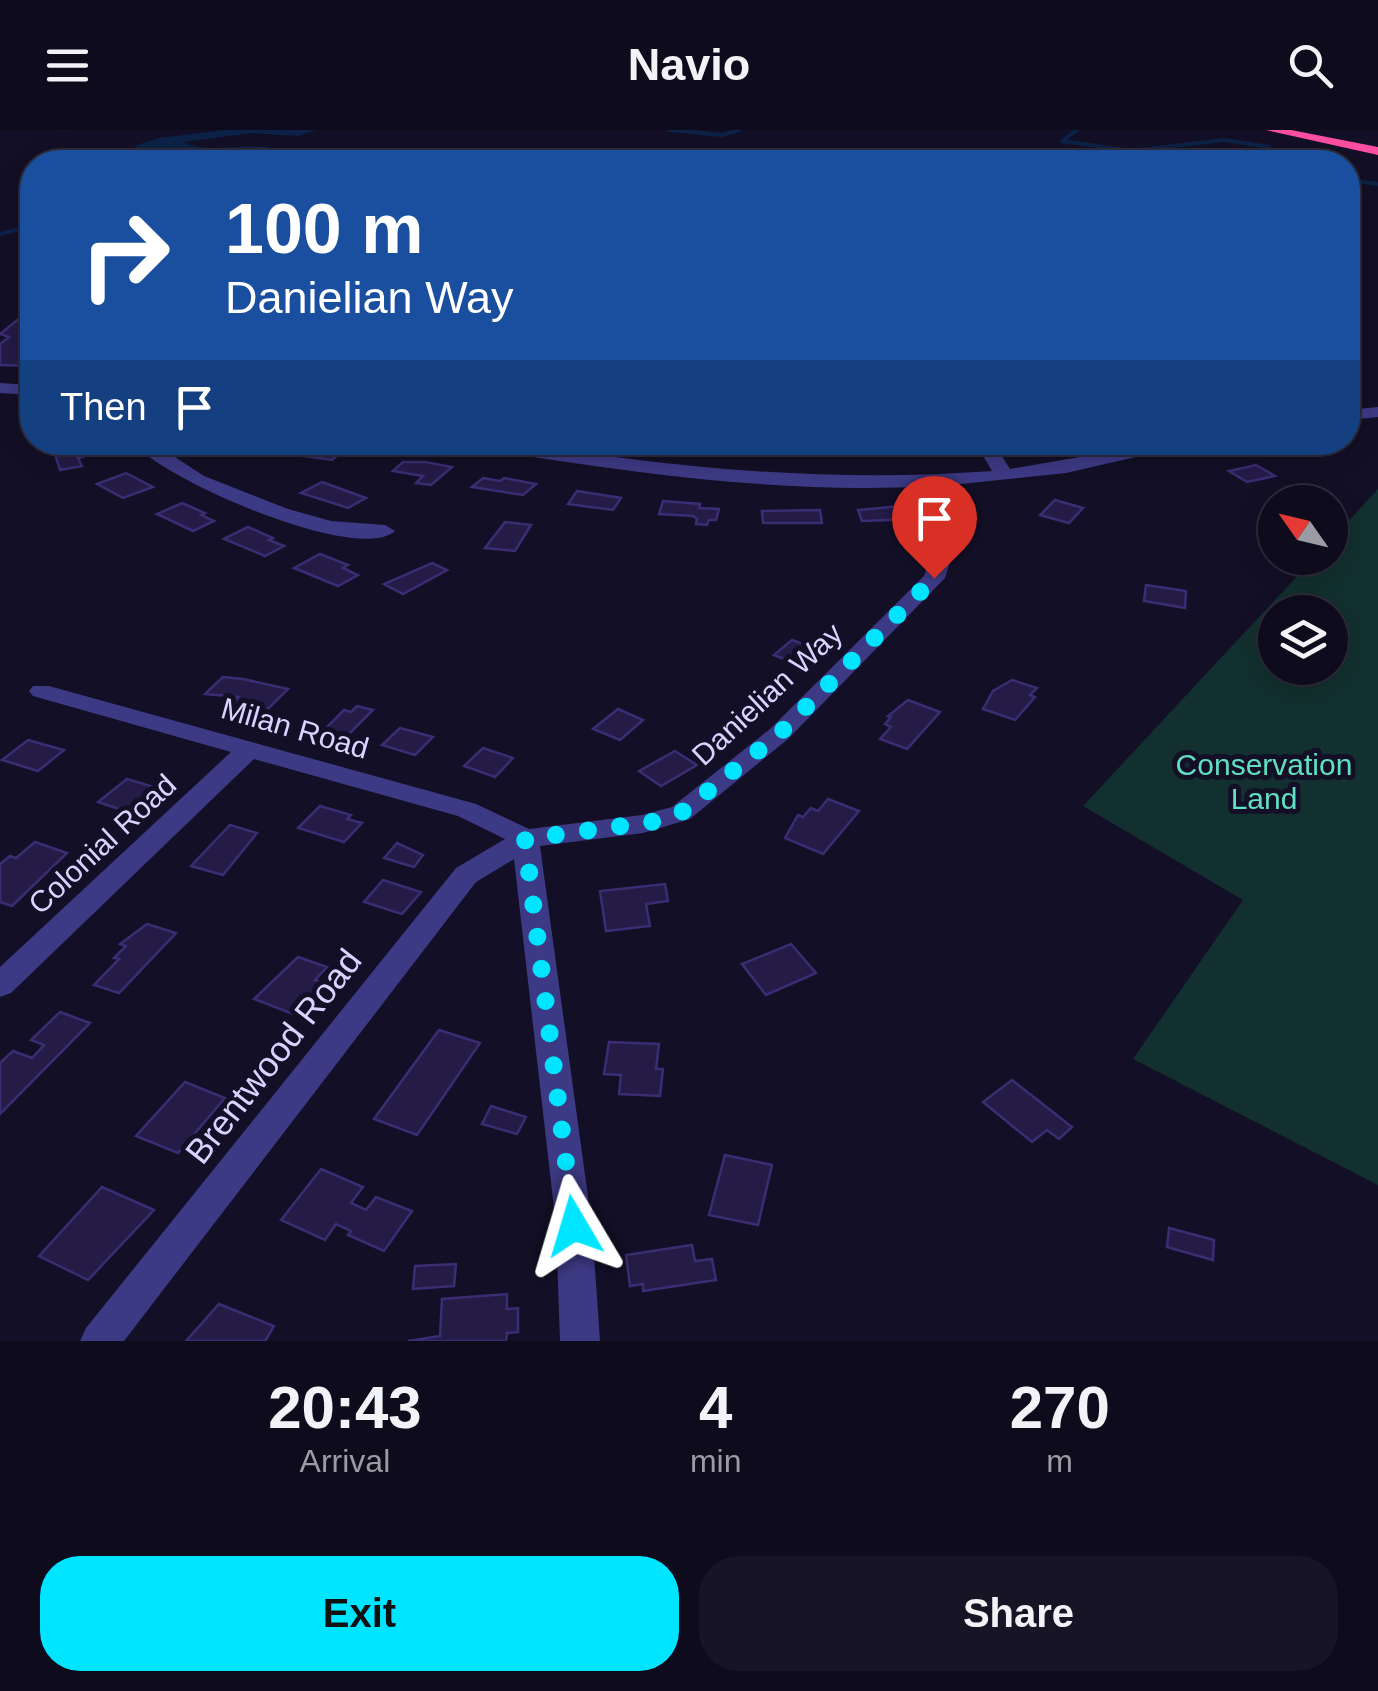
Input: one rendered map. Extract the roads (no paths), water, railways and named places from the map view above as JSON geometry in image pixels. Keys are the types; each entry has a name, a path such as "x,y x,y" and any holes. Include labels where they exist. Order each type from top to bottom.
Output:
{"highway":[{"path":"1272,130 1378,150"}],"street":[{"path":"151,455 180,474 316,524 386,531"},
{"path":"563,455 717,476 801,482 1006,476 1121,455"},
{"path":"989,455 1006,476"},
{"name":"Danielian Way","path":"525,839 670,818 750,760 934,578 947,540 942,480"},
{"name":"Milan Road","path":"42,691 483,816 525,839"},
{"name":"Colonial Road","path":"0,985 249,749"},
{"path":"525,839 574,1226 580,1341"},
{"name":"Brentwood Road","path":"100,1341 452,891 482,863 525,839"}],"water":[{"path":"224,130 316,130 298,136 252,133 184,142 209,148 249,146 278,150 139,150 134,146 159,138"}],"waterway":[{"path":"670,130 722,135 739,130"},
{"path":"1077,130 1062,141 1124,150"},
{"path":"1139,150 1224,140 1269,147 1263,150"},
{"path":"243,148 248,150"},
{"path":"1360,182 1378,184"},
{"path":"0,234 20,229"}],"park label":[{"name":"Conservation Land","path":"1264,781"}]}
